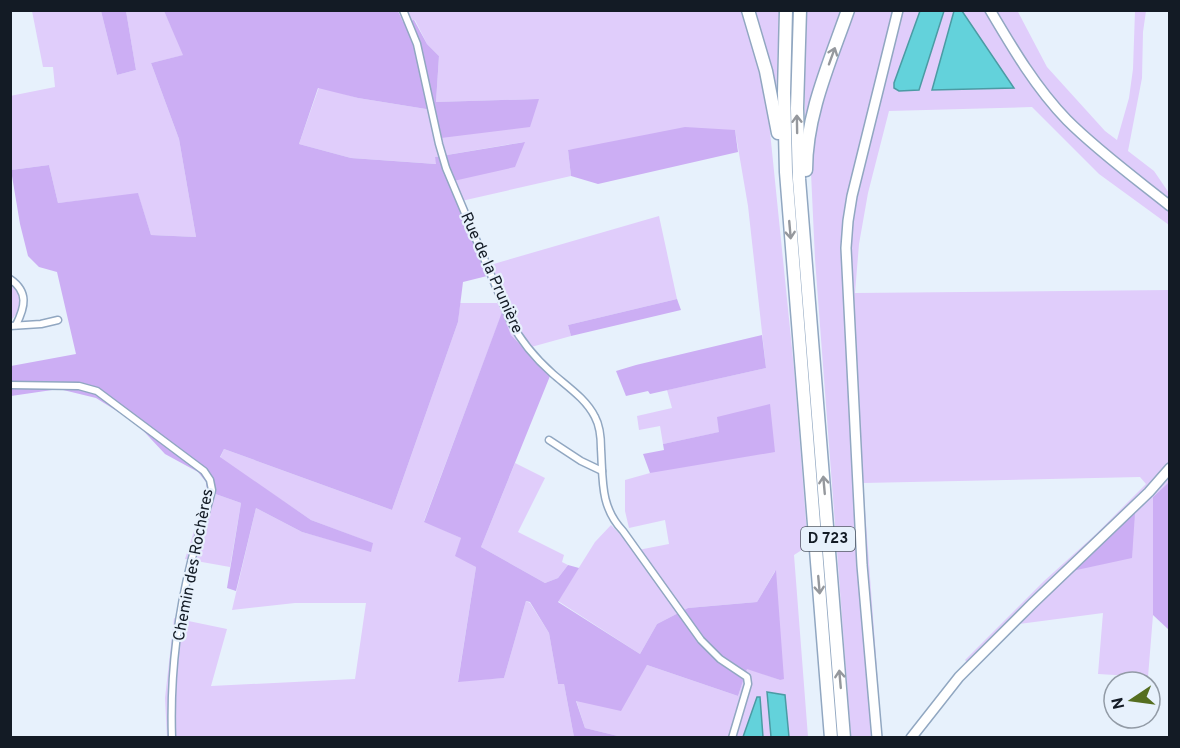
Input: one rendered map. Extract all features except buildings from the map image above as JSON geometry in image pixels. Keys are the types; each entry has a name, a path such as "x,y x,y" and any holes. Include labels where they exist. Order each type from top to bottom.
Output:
{"highway":[{"path":"748,10 766,71 776,117 780,160 786,172"},
{"name":"D 723","path":"786,10 784,93 786,172 831,738"},
{"name":"D 723","path":"800,10 797,119 803,224 844,738"},
{"path":"803,224 808,209 806,160 810,127 818,94 848,10"}],"street":[{"name":"Rue de la Prunière","path":"403,10 417,44 439,144 447,168 518,336 532,354 584,400 596,418 601,438 605,503 613,520 710,650 747,677 748,684 732,738"},
{"path":"877,738 862,565 846,248 852,196 898,10"},
{"path":"990,10 1019,59 1067,119 1093,144 1170,206"},
{"path":"10,279 21,289 25,299 24,310 13,325"},
{"path":"13,325 41,324 58,320"},
{"name":"Chemin des Rochères","path":"10,385 79,386 97,391 204,471 210,480 212,490 190,565 180,621 173,693 172,738"},
{"path":"549,440 581,461 602,471"},
{"path":"911,738 959,677 1149,492 1170,468"}],"shaded area":[{"path":"1017,10 1047,67 1105,131 1117,140 1129,98 1133,69 1135,11 1146,11 1142,78 1128,151 1154,171 1169,193 1169,225 1099,174 1032,107 889,111 868,193 859,244 855,293 1169,290 1169,482 1153,497 1153,615 1149,670 1102,670 1102,674 1098,674 1103,613 1019,624 974,670 965,660 1146,484 1140,477 863,483 882,737 851,737 815,259 811,173 815,130 805,126 807,11"},
{"path":"32,11 101,11 117,75 136,70 126,11 164,11 184,55 151,63 179,139 196,237 151,235 138,194 58,203 49,165 11,170 10,96 55,87 53,67 43,67"},
{"path":"101,11 126,11 136,70 117,75"},
{"path":"164,11 398,11 403,22 414,20 427,44 439,56 436,102 539,99 530,127 441,138 434,108 426,109 358,98 318,88 299,144 351,158 436,164 435,157 525,142 515,167 449,182 487,276 463,282 458,322 392,510 224,449 220,457 311,520 373,543 371,552 302,532 256,508 236,591 227,588 241,503 207,491 206,482 198,472 165,454 136,423 96,398 59,389 11,396 11,366 76,354 57,272 39,267 28,256 11,170 49,165 58,203 138,193 151,235 196,237 179,139 151,63 183,55"},
{"path":"398,11 779,11 776,99 768,112 794,368 808,546 794,555 808,737 622,737 585,728 576,700 647,665 738,696 747,668 780,680 775,571 757,602 688,608 657,624 640,654 558,601 595,542 611,525 633,551 669,544 665,520 629,528 625,511 625,480 650,473 720,432 663,444 660,426 639,430 637,416 672,408 667,390 766,368 748,206 735,130 568,150 571,176 457,202 449,182 524,142 435,157 437,164 351,158 299,144 319,87 358,98 426,109 538,99 436,102 439,56 427,44 415,20 403,22"},
{"path":"685,127 735,130 738,152 598,184 571,176 568,150"},
{"path":"659,216 677,299 568,325 571,336 524,349 511,335 502,313 424,521 461,538 476,567 458,681 504,678 526,601 530,603 549,633 558,684 564,684 574,737 167,738 165,698 174,618 227,629 211,686 355,679 366,603 295,603 232,610 256,508 302,532 371,551 372,543 311,520 220,458 224,449 392,510 458,322 460,303 498,303 483,267"},
{"path":"11,285 20,298 20,307 11,320"},
{"path":"677,299 681,310 571,336 568,325"},
{"path":"502,312 511,335 550,376 481,547 545,583 558,578 568,565 579,568 558,602 640,654 657,624 688,608 757,602 776,570 784,679 780,680 747,669 738,696 647,665 621,711 576,701 585,728 622,737 574,737 564,684 558,684 549,633 530,602 526,601 504,678 458,682 476,567 455,556 461,538 424,522"},
{"path":"762,335 766,368 650,394 648,391 626,396 616,371 636,365"},
{"path":"770,404 775,452 650,473 643,454 664,450 663,444 719,432 717,417"},
{"path":"515,463 545,478 518,532 564,555 562,562 568,565 558,578 545,583 481,547"},
{"path":"1169,482 1169,630 1153,615 1153,497"},
{"path":"207,491 241,503 230,567 185,559"},
{"path":"1135,513 1132,558 1072,571"}],"water":[{"path":"920,11 944,11 919,90 899,91 894,88 894,83"},
{"path":"954,11 962,11 1014,88 932,90"},
{"path":"767,692 785,695 789,737 771,737"},
{"path":"757,697 760,697 763,737 743,737"}]}
